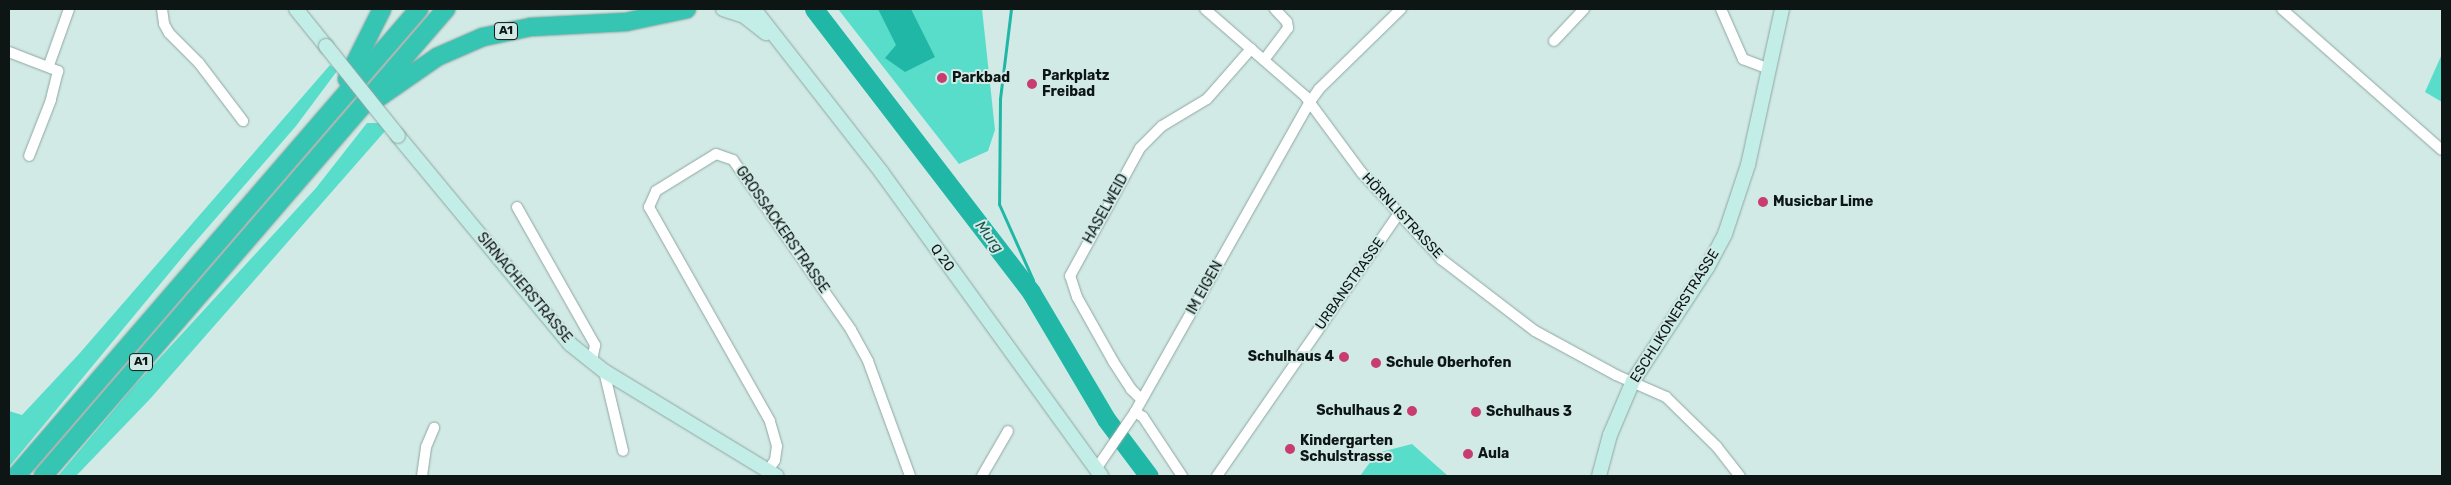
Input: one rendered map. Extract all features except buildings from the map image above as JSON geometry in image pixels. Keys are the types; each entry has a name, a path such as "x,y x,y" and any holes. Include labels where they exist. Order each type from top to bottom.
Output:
{"highway":[{"name":"A1","path":"330,110 372,33 382,9"},
{"name":"A1","path":"16,476 419,9"},
{"name":"A1","path":"43,476 348,120 446,9"},
{"name":"A1","path":"348,120 424,65 483,37 531,27 637,20 687,9"}],"main road":[{"name":"SIRNACHERSTRASSE","path":"296,9 548,320 604,370 773,473"},
{"name":"Q 20","path":"724,9 744,16 778,43"},
{"name":"Q 20","path":"754,9 778,43 882,173 1098,473"},
{"name":"ESCHLIKONERSTRASSE","path":"1599,476 1610,435 1633,381 1707,268 1725,234 1748,165 1782,9"}],"street":[{"path":"49,65 69,9"},
{"path":"162,9 164,24 170,33 199,64 243,121"},
{"name":"HÖRNLISTRASSE","path":"1206,9 1305,96 1309,104 1398,216 1441,259 1512,316 1566,349 1666,397 1718,447 1740,476"},
{"path":"1264,60 1288,28 1287,22 1275,9"},
{"name":"IM EIGEN","path":"1098,473 1135,412 1309,104 1320,89 1401,9"},
{"path":"1554,41 1584,9"},
{"path":"1721,9 1743,59 1769,69"},
{"path":"2282,9 2442,150"},
{"name":"HASELWEID","path":"1142,399 1131,389 1113,361 1077,297 1070,276 1140,148 1162,126 1206,98 1251,49"},
{"path":"9,52 49,65 58,71 59,77 29,156"},
{"name":"GROSSACKERSTRASSE","path":"773,473 777,454 770,421 649,207 656,191 716,154 733,160 851,330 868,361 910,476"},
{"path":"517,207 595,344 592,361"},
{"name":"URBANSTRASSE","path":"1216,476 1398,216"},
{"path":"604,370 623,451"},
{"path":"1135,412 1143,417 1182,476"},
{"path":"422,476 426,447 434,428"},
{"path":"982,476 1008,431"}],"shaded area":[{"name":"Parkbad","path":"838,9 982,9 995,130 988,151 959,164"},
{"path":"878,9 911,9 935,57 905,72 885,58 896,45"},
{"path":"2442,54 2442,102 2425,92"},
{"path":"330,65 337,71 296,126 190,248 9,467 9,411 22,415 79,354"},
{"path":"367,123 379,123 386,130 150,399 76,476 58,476 134,386 316,188"},
{"path":"1412,444 1448,476 1360,476 1377,453"}],"waterway":[{"name":"Murg","path":"814,9 1031,292 1106,419 1149,476"},
{"path":"1011,9 1000,99 999,204 1033,280 1029,289"}],"place":[{"name":"Parkbad","path":"942,78"},
{"name":"Parkplatz Freibad","path":"1032,84"},
{"name":"Musicbar Lime","path":"1763,202"},
{"name":"Schulhaus 4","path":"1344,357"},
{"name":"Schule Oberhofen","path":"1376,363"},
{"name":"Schulhaus 2","path":"1412,411"},
{"name":"Schulhaus 3","path":"1476,412"},
{"name":"Kindergarten Schulstrasse","path":"1290,449"},
{"name":"Aula","path":"1468,454"}]}
